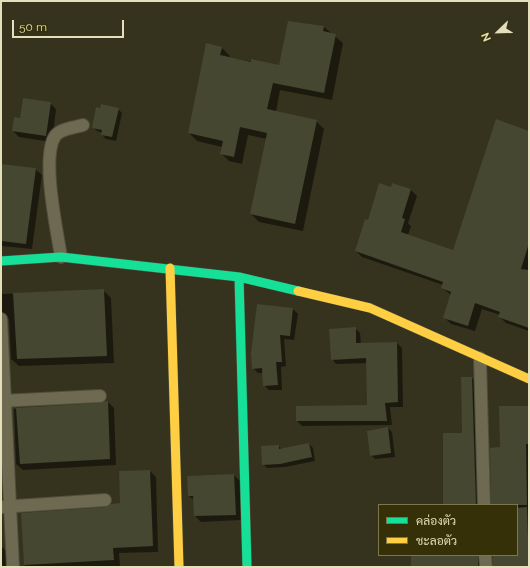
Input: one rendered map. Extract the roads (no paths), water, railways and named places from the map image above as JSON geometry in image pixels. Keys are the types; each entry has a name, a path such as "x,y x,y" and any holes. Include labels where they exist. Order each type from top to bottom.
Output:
{"street":[{"path":"61,257 50,183 49,157 55,137 61,131 83,125"},
{"path":"1,261 61,257 170,268 239,277 370,308 529,379"},
{"path":"170,268 179,567"},
{"path":"239,277 247,567"},
{"path":"1,319 6,507 13,567"},
{"path":"480,358 484,504"},
{"path":"3,401 100,396"},
{"path":"6,507 106,500"},
{"path":"485,556 486,567"}]}
